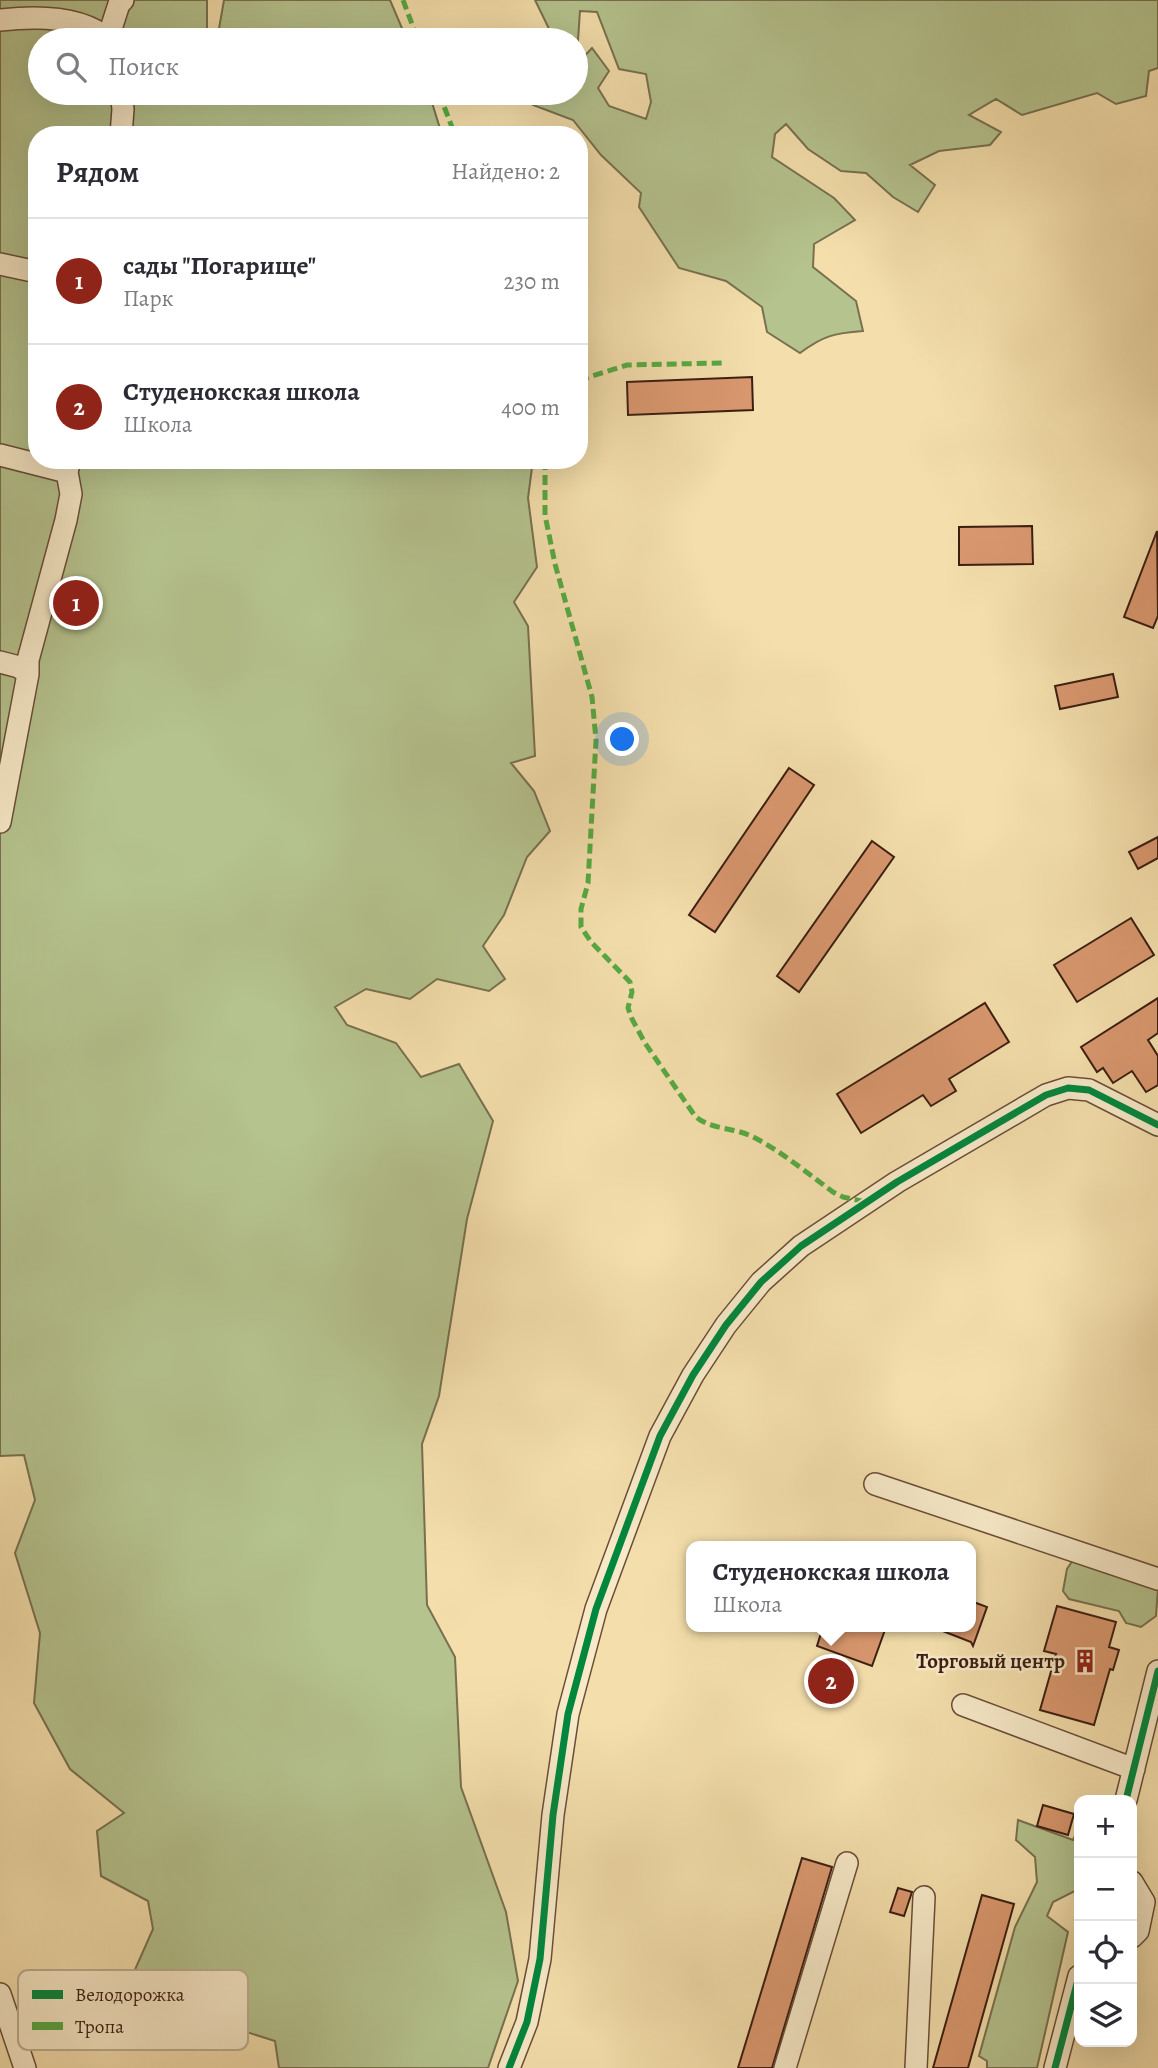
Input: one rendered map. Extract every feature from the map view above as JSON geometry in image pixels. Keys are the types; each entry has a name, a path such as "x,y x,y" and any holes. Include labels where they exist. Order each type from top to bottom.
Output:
{"street":[{"path":"112,28 119,4 123,0"},
{"path":"0,20 48,18 91,28"},
{"path":"122,105 122,126"},
{"path":"0,264 28,270"},
{"path":"0,455 28,459"},
{"path":"0,822 28,674 28,660 66,520 71,494 69,469"},
{"path":"0,662 19,667 28,674"},
{"path":"509,2068 527,2022 540,1959 553,1815 568,1714 596,1609 660,1436 693,1375 726,1325 761,1282 801,1246 897,1182 1046,1095 1068,1088 1089,1090 1158,1125"},
{"path":"875,1484 1158,1579"},
{"path":"1127,1795 1158,1671"},
{"path":"962,1705 1134,1769"},
{"path":"785,2068 848,1863"},
{"path":"1137,1890 1144,1902 1137,1932"},
{"path":"916,2068 925,1897"},
{"path":"1055,2068 1077,1984"},
{"path":"0,1994 18,2047"},
{"path":"19,2050 25,2068"}],"green space":[{"path":"0,0 207,0 207,28 28,28 28,105 433,105 439,126 28,126 28,469 532,469 528,498 537,567 514,602 528,626 535,756 511,763 534,791 550,831 527,857 504,915 483,946 505,979 489,991 437,979 410,999 366,989 335,1007 347,1025 396,1043 421,1077 459,1064 493,1121 467,1219 439,1396 422,1444 427,1605 455,1657 461,1787 506,1912 518,1981 488,2068 279,2068 275,2041 248,2033 248,1970 135,1970 153,1929 148,1901 101,1876 97,1831 124,1813 70,1769 34,1703 40,1633 15,1553 35,1500 24,1455 0,1456"},
{"path":"224,0 390,0 402,28 219,28"},
{"path":"535,0 1158,0 1158,68 1149,71 1146,96 1116,104 1097,93 1022,115 996,99 969,115 1001,132 990,145 939,151 910,165 935,185 918,212 893,197 866,173 841,171 808,149 786,124 775,134 772,157 834,198 855,220 814,244 813,267 856,301 863,331 829,336 800,353 767,332 762,307 726,281 679,268 639,207 641,193 588,139 588,126 578,126 573,120 533,105 588,105 588,52 592,48 609,71 598,88 609,106 646,119 651,102 646,74 619,69 597,12 580,11 579,28 549,28"},
{"path":"1073,1560 1158,1587 1156,1616 1141,1627 1126,1623 1119,1611 1069,1599 1063,1591 1067,1569"},
{"path":"1018,1820 1073,1840 1074,1838 1074,1892 1053,1902 1047,1916 1068,1932 1037,2068 987,2068 987,2061 979,2056 1015,1927 1037,1882 1035,1857 1016,1840"}],"building":[{"path":"752,377 753,410 628,415 627,382"},
{"path":"1032,526 1033,564 959,565 959,527"},
{"path":"1157,531 1158,616 1153,628 1124,617"},
{"path":"1113,674 1118,697 1060,709 1055,686"},
{"path":"789,768 814,785 715,932 689,915"},
{"path":"1158,837 1158,858 1138,869 1129,852"},
{"path":"872,841 894,857 799,992 777,976"},
{"path":"1131,918 1154,955 1077,1002 1054,965"},
{"path":"1158,998 1158,1033 1148,1040 1158,1056 1158,1085 1146,1092 1132,1071 1113,1083 1103,1068 1097,1072 1081,1047"},
{"path":"985,1003 1009,1042 949,1079 956,1091 931,1106 923,1095 861,1133 837,1094"},
{"path":"976,1603 987,1607 973,1646 971,1642 945,1632 976,1632"},
{"name":"Торговый центр","path":"1057,1606 1116,1622 1109,1647 1119,1650 1113,1670 1110,1669 1094,1725 1040,1710 1056,1654 1044,1651"},
{"path":"821,1632 884,1632 872,1666 817,1646"},
{"path":"1043,1805 1074,1814 1068,1835 1037,1826"},
{"path":"802,1858 832,1867 772,2068 738,2068"},
{"path":"898,1888 912,1892 904,1916 890,1912"},
{"path":"982,1895 1014,1904 968,2068 933,2068"}],"marked path":[{"path":"403,0 414,28"},
{"path":"444,105 452,126"},
{"path":"588,377 627,365 723,363"},
{"path":"545,469 545,515 555,564 592,697 596,740 588,883 581,909 581,927 591,942 630,982 632,992 628,1008 632,1019 645,1043 695,1116 708,1124 751,1136 783,1155 833,1192 866,1202"}],"cycle path":[{"path":"509,2068 527,2022 540,1959 553,1815 568,1714 596,1609 660,1436 693,1375 726,1325 761,1282 801,1246 897,1182 1046,1095 1068,1088 1089,1090 1158,1125"},
{"path":"1127,1795 1158,1671"},
{"path":"1055,2068 1077,1984"}],"place":[{"name":"сады \"Погарище\"","path":"76,603"},
{"name":"Торговый центр","path":"1085,1661"},
{"name":"Студенокская школа","path":"831,1681"}]}
